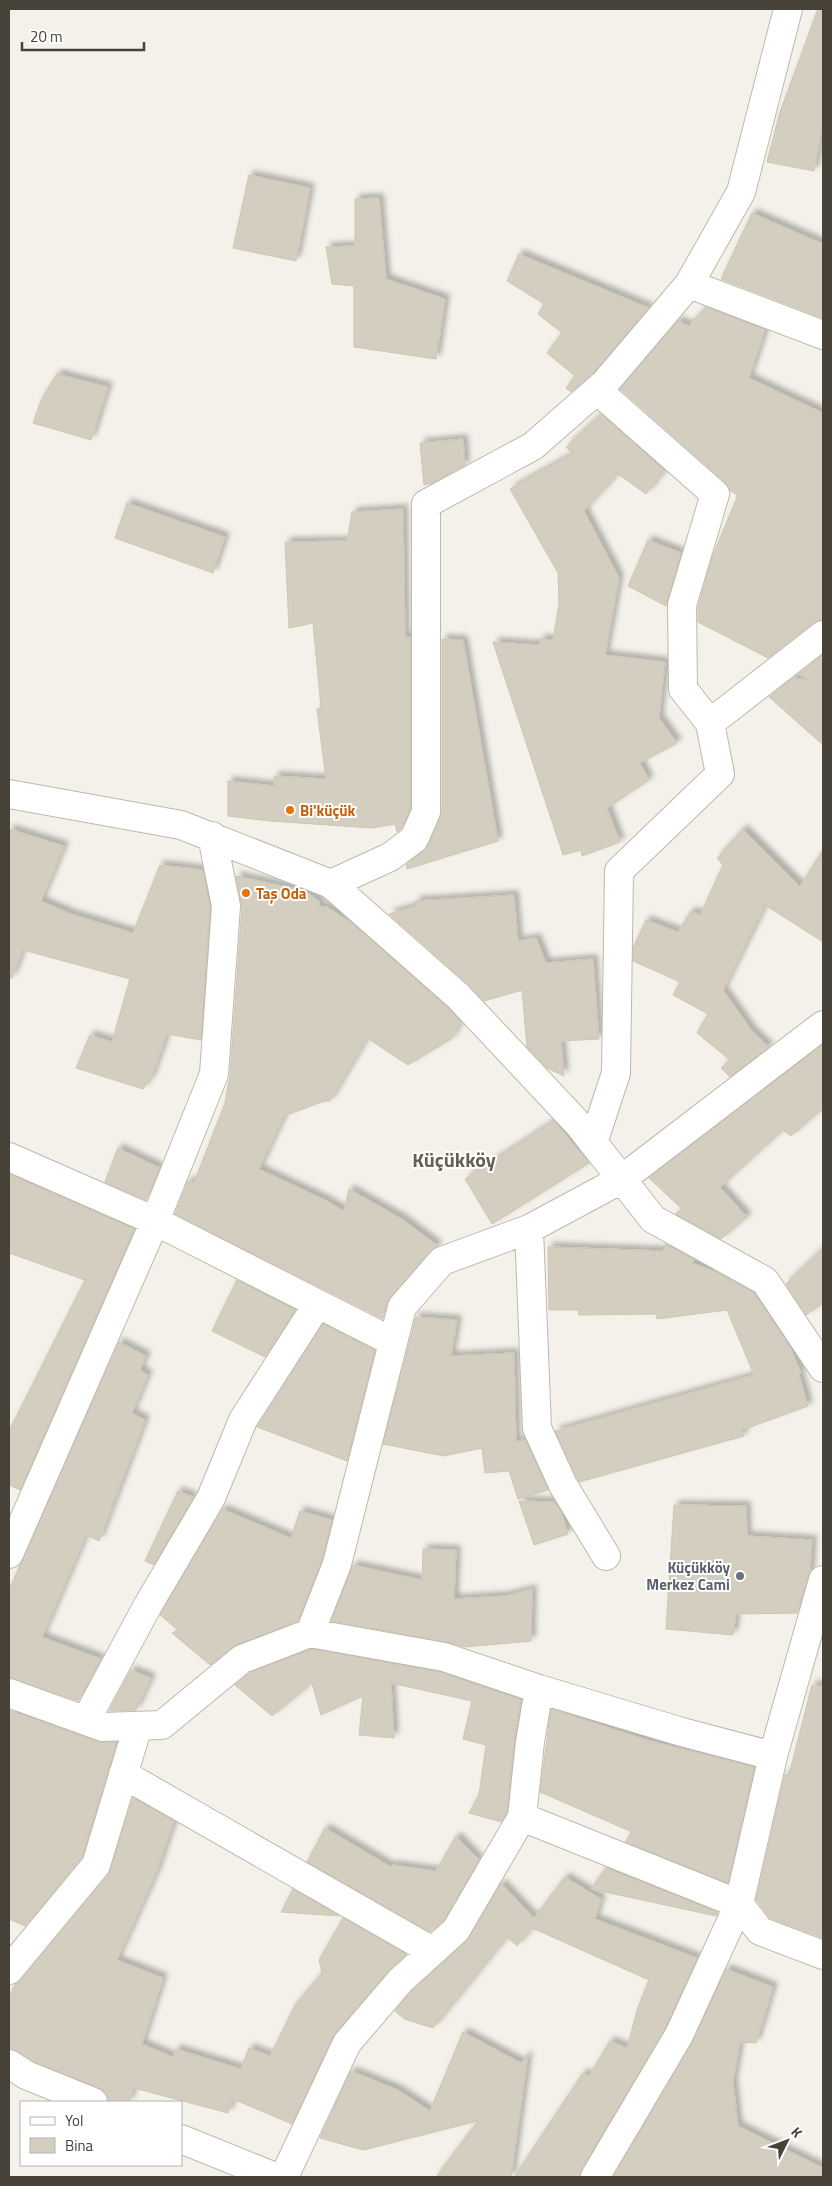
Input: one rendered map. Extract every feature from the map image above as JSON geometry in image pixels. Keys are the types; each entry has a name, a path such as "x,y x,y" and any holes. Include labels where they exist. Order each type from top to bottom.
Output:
{"street":[{"path":"331,884 390,856 414,839 426,812 426,504 532,446 605,383 689,284 741,192 788,9"},
{"path":"689,284 823,335"},
{"path":"593,1143 616,1073 619,871 720,774 710,723 683,689 682,605 715,494 596,390"},
{"path":"710,723 823,635"},
{"path":"9,794 181,825 331,884 458,996 580,1126 653,1219 765,1281 823,1368"},
{"path":"9,1554 155,1221 214,1074 226,906 212,836"},
{"path":"310,1633 337,1564 402,1307 442,1261 529,1229 622,1179 823,1025"},
{"path":"9,1157 155,1221 393,1342"},
{"path":"529,1229 537,1428 563,1485 606,1556"},
{"path":"86,1720 148,1605 211,1498 243,1420 317,1304"},
{"path":"595,2177 679,2036 739,1904 773,1756 815,1643 823,1580"},
{"path":"9,1693 102,1727 162,1725 242,1659 310,1633 444,1657 539,1689 682,1732 773,1756"},
{"path":"284,2177 347,2043 400,1981 456,1930 522,1817 530,1742 539,1689"},
{"path":"9,1970 96,1865 138,1726"},
{"path":"123,1774 432,1951"},
{"path":"522,1817 739,1904 760,1931 823,1955"},
{"path":"9,2064 26,2074 91,2101"},
{"path":"182,2138 275,2177"}],"building":[{"path":"818,9 823,9 823,123 814,171 767,162 780,112"},
{"path":"249,175 310,188 296,261 233,248"},
{"path":"379,198 386,279 445,299 436,359 354,347 354,286 332,284 326,247 355,246 355,199"},
{"path":"752,213 823,244 823,318 721,279"},
{"path":"519,254 649,308 594,372 571,392 566,388 575,376 547,353 562,333 538,314 544,304 507,281"},
{"path":"706,307 765,330 749,378 823,413 823,620 813,623 768,658 698,622 698,607 712,558 738,495 730,491 725,482 620,389 678,321 689,326"},
{"path":"57,374 108,387 91,440 33,423 42,398"},
{"path":"601,414 665,471 646,494 618,474 584,511 619,578 605,655 665,662 659,718 677,743 640,763 649,780 607,808 620,842 582,856 581,850 563,855 493,642 540,645 540,639 553,640 559,604 558,573 510,489 573,454 566,447"},
{"path":"463,439 465,465 432,483 424,485 420,443"},
{"path":"127,503 225,537 213,573 115,538"},
{"path":"403,509 405,637 410,637 410,809 401,829 397,832 395,824 372,828 228,816 228,781 274,786 274,776 326,779 317,709 321,708 313,623 289,628 285,542 347,541 352,512"},
{"path":"648,540 681,553 666,606 628,586"},
{"path":"442,639 463,640 498,841 407,869 406,865 428,846 442,812"},
{"path":"823,655 823,745 769,697 793,678 811,680 799,674"},
{"path":"9,829 64,846 41,901 71,914 133,933 160,865 203,870 210,907 201,1040 167,1034 151,1078 143,1089 76,1068 90,1035 112,1042 130,979 23,950 12,978 9,978"},
{"path":"743,829 800,886 823,850 823,942 765,905 723,990 752,1031 769,1047 730,1077 721,1068 730,1060 697,1033 708,1014 673,995 680,982 633,961 633,948 646,920 678,932 691,911 700,915 723,865 717,858"},
{"path":"236,876 305,891 319,901 320,907 327,907 353,924 447,1007 461,1022 451,1039 408,1065 367,1038 330,1101 324,1101 284,1116 259,1169 344,1211 349,1189 402,1219 438,1246 430,1251 390,1297 381,1315 384,1315 383,1319 175,1214 188,1181 194,1183 225,1103 230,1075 242,907"},
{"path":"514,895 518,941 536,938 546,963 593,959 599,1039 561,1041 564,1076 547,1068 527,1047 522,990 484,1001 468,984 389,914 416,906 415,901"},
{"path":"823,1044 823,1108 791,1136 783,1130 720,1187 747,1217 721,1239 675,1214 682,1209 649,1178"},
{"path":"554,1121 589,1163 492,1224 465,1179"},
{"path":"118,1148 160,1168 146,1200 105,1182"},
{"path":"9,1174 134,1229 20,1490 9,1485 9,1431 85,1280 9,1253"},
{"path":"665,1244 695,1260 692,1263 719,1273 754,1293 790,1347 801,1373 799,1375 808,1406 742,1430 744,1436 579,1482 555,1431 754,1375 727,1310 657,1319 656,1314 579,1315 578,1310 549,1310 548,1247 664,1251"},
{"path":"823,1248 823,1303 806,1315 786,1284"},
{"path":"237,1280 295,1310 265,1357 212,1331"},
{"path":"416,1317 457,1320 451,1356 514,1353 516,1442 525,1439 548,1490 518,1499 509,1471 485,1473 482,1448 444,1456 383,1444"},
{"path":"323,1324 375,1350 347,1461 257,1427"},
{"path":"119,1342 146,1356 140,1370 148,1375 132,1413 145,1420 99,1541 86,1535 42,1637 101,1659 78,1701 9,1678 9,1590"},
{"path":"178,1491 193,1497 154,1565 145,1561"},
{"path":"519,1501 555,1502 561,1512 568,1534 534,1545"},
{"name":"Küçükköy Merkez Cami","path":"674,1505 746,1506 747,1536 812,1540 810,1572 797,1613 736,1614 733,1635 666,1629"},
{"path":"222,1509 291,1538 300,1511 332,1520 322,1559 298,1621 236,1645 210,1665 172,1633 178,1630 160,1615"},
{"path":"423,1549 456,1550 454,1599 505,1596 532,1589 531,1641 465,1647 331,1621 353,1565 422,1580"},
{"path":"312,1649 440,1672 521,1700 514,1740 507,1812 501,1822 469,1813 479,1795 486,1745 463,1739 472,1701 391,1683 394,1738 359,1735 363,1696 321,1715 312,1683 272,1716 235,1685 250,1673"},
{"path":"131,1670 151,1678 136,1710 109,1711"},
{"path":"812,1685 823,1686 823,1938 770,1918 756,1900 785,1774 789,1775"},
{"path":"551,1709 650,1741 754,1767 728,1883 625,1842 632,1832 540,1792"},
{"path":"9,1710 98,1742 117,1742 82,1857 25,1926 9,1919"},
{"path":"133,1798 174,1821 156,1873 117,1960 163,1978 142,2044 173,2057 176,2049 241,2069 249,2048 270,2056 295,2005 322,1973 319,1960 343,1918 406,1954 388,1971 335,2033 292,2124 233,2099 228,2113 134,2088 129,2101 111,2101 108,2100 106,2093 99,2088 9,2049 9,1998 15,1984 21,1980 108,1875"},
{"path":"325,1828 391,1867 392,1865 436,1871 456,1836 479,1860 444,1920 430,1932 307,1862"},
{"path":"606,1868 718,1912 716,1916 591,1889"},
{"path":"565,1877 601,1899 595,1919 697,1958 665,2028 579,2177 514,2177 583,2073 589,2076 610,2041 627,2048 638,2007 649,1980 532,1928 517,1946 507,1937 433,2028 404,2019 395,2011 411,1992 467,1941 501,1883 534,1918"},
{"path":"293,1889 339,1916 281,1912"},
{"path":"726,1969 773,1987 756,2043 740,2042 733,2082 738,2126 823,2168 823,2177 613,2177 692,2043"},
{"path":"463,2032 521,2063 528,2054 511,2177 436,2177 478,2121 363,2150 320,2138 351,2071 398,2090 430,2111"}],"place":[{"name":"Bi'küçük","path":"290,810"},
{"name":"Taş Oda","path":"246,893"},
{"name":"Küçükköy Merkez Cami","path":"740,1576"}],"district":[{"name":"Küçükköy","path":"454,1159"}]}
